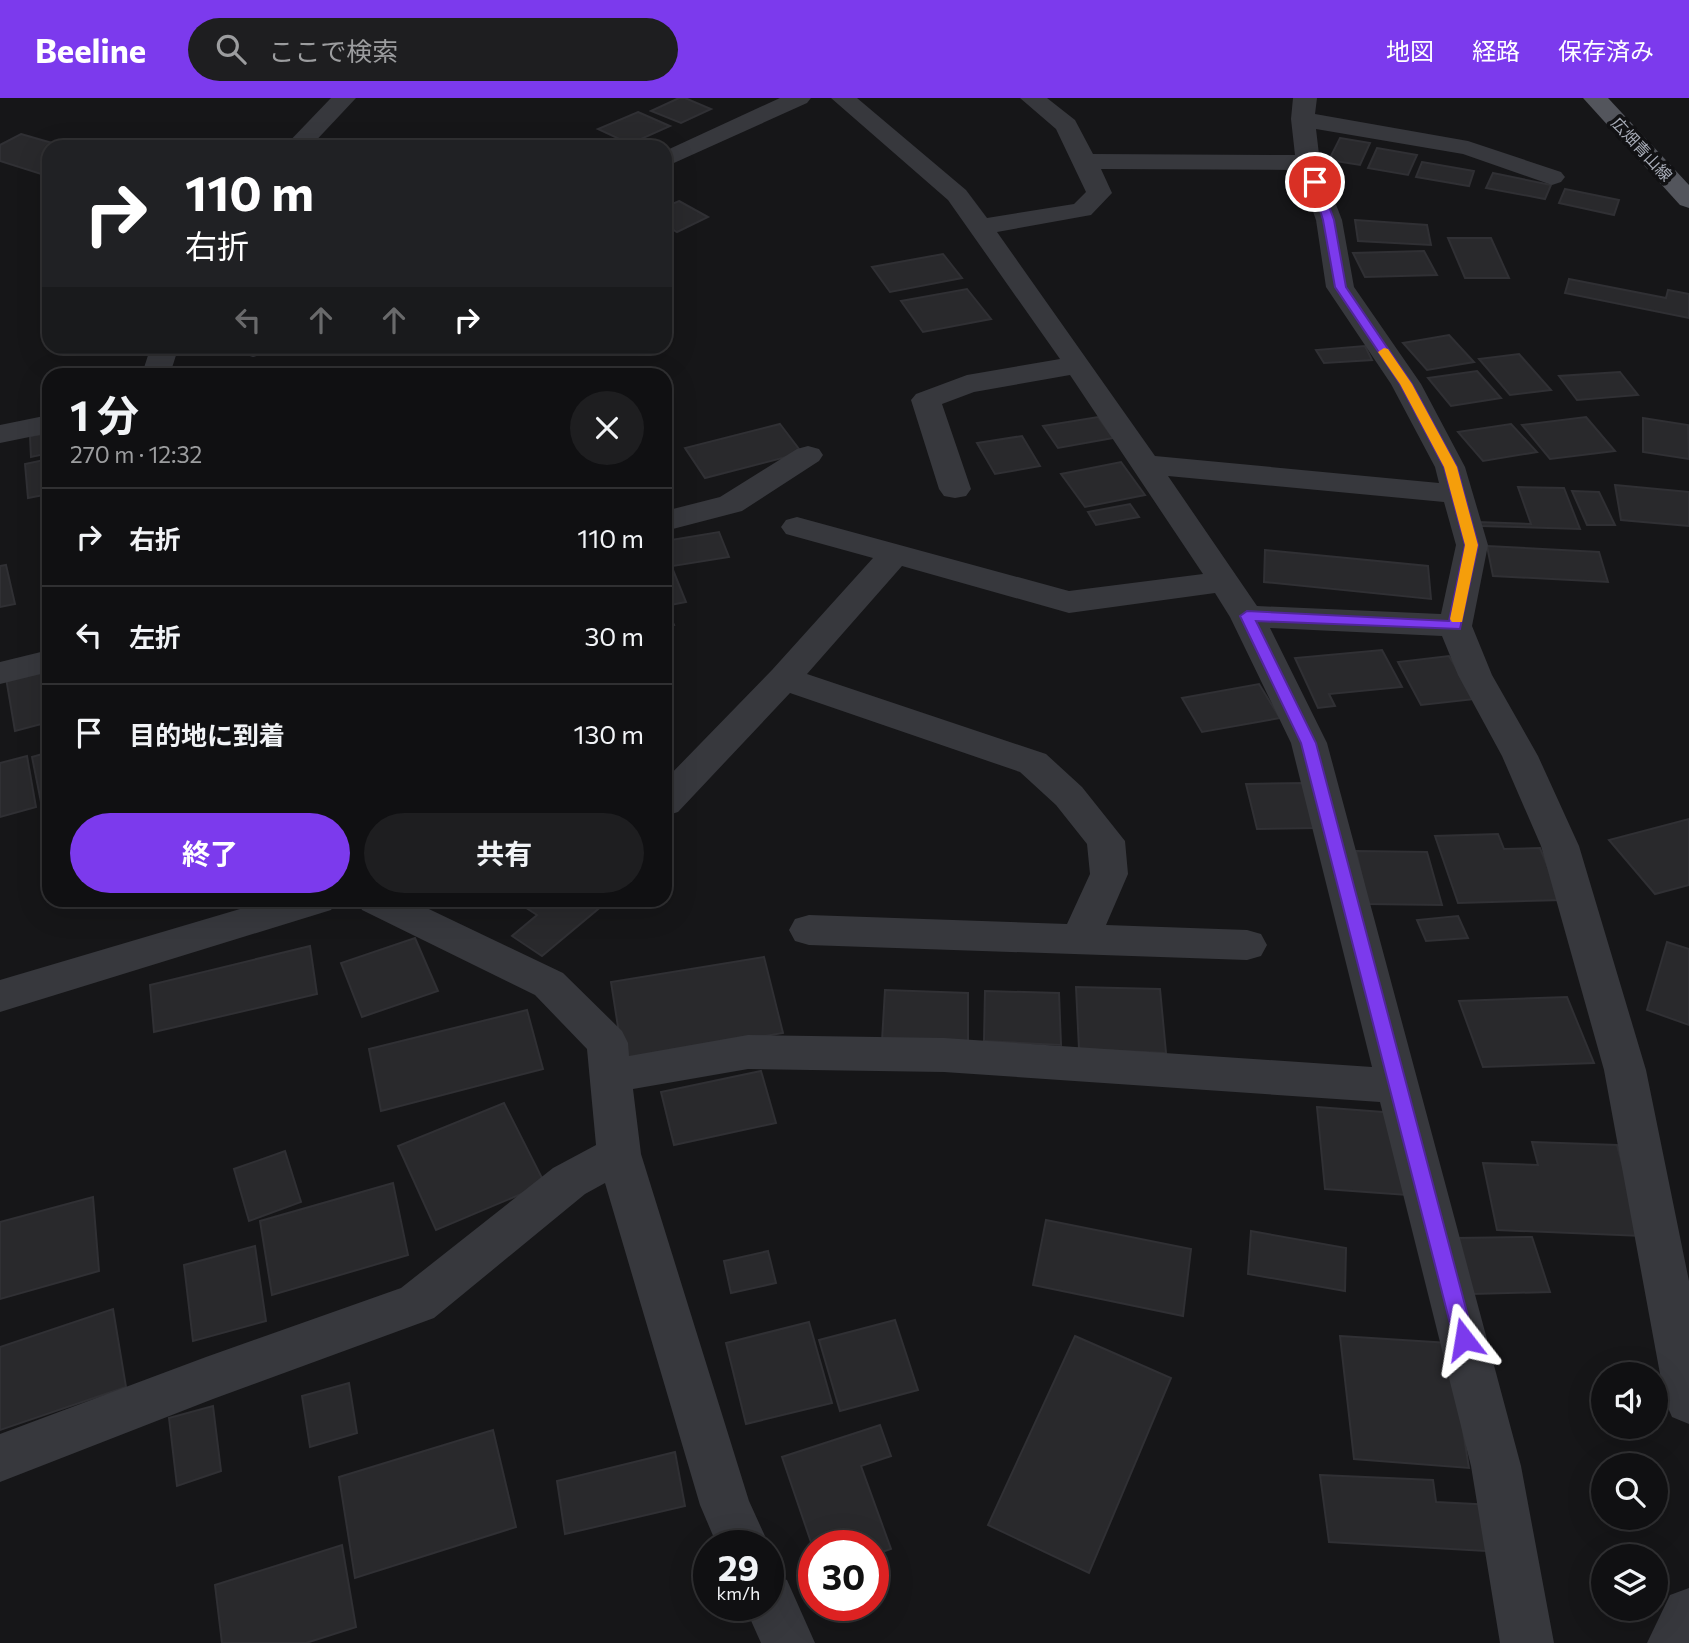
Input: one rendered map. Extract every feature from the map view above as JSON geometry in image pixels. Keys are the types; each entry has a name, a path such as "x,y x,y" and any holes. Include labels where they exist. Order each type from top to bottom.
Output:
{"main road":[{"name":"広畑青山線","path":"1595,98 1689,200"}],"street":[{"path":"303,140 344,98"},
{"path":"672,157 799,98"},
{"path":"843,98 957,195 1078,365 1247,616 1308,743 1496,1466 1527,1643"},
{"path":"980,228 1082,210 1099,193 1066,125 1032,98"},
{"path":"1552,177 1468,148 1304,108 1308,163 1329,220 1340,287 1406,384 1450,467 1472,545 1455,626 1475,675 1520,756 1560,846 1625,1070 1689,1401"},
{"path":"1085,161 1308,163"},
{"path":"955,489 926,400 967,384 1078,365"},
{"path":"0,434 42,425"},
{"path":"672,520 731,504 808,455"},
{"path":"1143,464 1458,494"},
{"path":"797,527 1069,601 1224,582"},
{"path":"672,796 784,678 895,554"},
{"path":"1247,616 1455,626"},
{"path":"0,673 42,663"},
{"path":"784,678 1033,763 1069,796 1107,841 1109,874 1080,939"},
{"path":"0,996 290,907"},
{"path":"390,907 549,984 607,1043 619,1154 725,1505 736,1530"},
{"path":"809,930 1247,945"},
{"path":"611,1078 653,1067 748,1052 944,1055 1398,1086"},
{"path":"0,1458 206,1379 417,1303 569,1181 619,1154"},
{"path":"1674,1643 1689,1614"},
{"path":"778,1621 788,1643"}],"building":[{"path":"679,98 711,109 681,123 651,111"},
{"path":"638,112 670,126 639,140 621,140 598,129"},
{"path":"21,134 42,140 42,173 0,161 0,145"},
{"path":"1340,138 1370,143 1360,165 1329,160"},
{"path":"1377,148 1417,155 1408,175 1368,168"},
{"path":"1422,162 1474,171 1469,186 1416,177"},
{"path":"1493,173 1551,185 1545,199 1486,188"},
{"path":"1565,189 1619,200 1614,215 1559,203"},
{"path":"679,201 708,217 677,232 672,229 672,204"},
{"path":"1355,220 1427,225 1431,245 1358,241"},
{"path":"1448,238 1491,238 1509,278 1465,278"},
{"path":"1424,251 1437,275 1365,277 1353,253"},
{"path":"943,254 962,278 890,292 872,267"},
{"path":"1569,279 1666,298 1668,290 1689,294 1689,318 1565,293"},
{"path":"967,289 991,319 923,332 901,301"},
{"path":"1449,335 1474,362 1427,370 1403,343"},
{"path":"1365,346 1372,360 1324,363 1316,350"},
{"path":"1519,354 1551,390 1510,395 1479,359"},
{"path":"1477,371 1501,398 1451,406 1428,378"},
{"path":"1620,372 1638,395 1577,400 1559,376"},
{"path":"1098,417 1113,438 1058,448 1043,426"},
{"path":"1586,417 1615,451 1550,459 1522,425"},
{"path":"1643,418 1688,425 1689,459 1643,452"},
{"path":"780,424 802,453 705,478 685,448"},
{"path":"1511,424 1537,452 1483,461 1458,432"},
{"path":"42,434 42,455 31,457 30,436"},
{"path":"1022,436 1040,466 995,474 977,443"},
{"path":"42,460 42,495 28,498 25,464"},
{"path":"1121,462 1145,495 1085,507 1061,474"},
{"path":"1615,485 1689,492 1689,526 1621,520"},
{"path":"1518,487 1564,488 1580,529 1481,526 1479,522 1531,524"},
{"path":"1572,491 1599,492 1615,525 1587,525"},
{"path":"1130,504 1139,517 1096,525 1088,512"},
{"path":"719,532 729,557 673,566 672,540"},
{"path":"1487,546 1599,552 1608,582 1493,576"},
{"path":"1265,550 1428,566 1431,599 1264,582"},
{"path":"6,565 15,604 0,607 0,566"},
{"path":"672,567 686,602 672,605"},
{"path":"1382,650 1402,687 1329,694 1335,706 1318,708 1295,658"},
{"path":"1449,656 1475,699 1421,705 1398,662"},
{"path":"42,670 42,724 15,731 6,678"},
{"path":"1259,684 1280,718 1202,732 1182,698"},
{"path":"42,754 42,807 32,757"},
{"path":"27,756 36,807 0,817 0,763"},
{"path":"1305,783 1317,828 1257,829 1246,784"},
{"path":"1689,819 1689,885 1655,894 1609,840"},
{"path":"1498,834 1504,849 1540,848 1562,900 1458,903 1435,836"},
{"path":"1356,851 1427,852 1442,905 1368,904"},
{"path":"525,907 601,907 542,956 512,936 537,915"},
{"path":"1458,916 1468,938 1426,941 1417,920"},
{"path":"415,938 438,991 362,1017 341,963"},
{"path":"1667,942 1689,949 1689,1025 1647,1010"},
{"path":"310,946 317,994 154,1032 150,985"},
{"path":"764,957 783,1033 623,1059 611,982"},
{"path":"1076,987 1160,989 1166,1053 1079,1049"},
{"path":"885,990 968,993 968,1044 882,1041"},
{"path":"985,991 1059,993 1061,1045 984,1041"},
{"path":"1567,997 1594,1063 1483,1067 1459,1001"},
{"path":"527,1010 543,1069 381,1111 369,1049"},
{"path":"761,1071 776,1123 674,1145 661,1092"},
{"path":"504,1103 545,1184 436,1230 398,1146"},
{"path":"1317,1107 1396,1113 1407,1195 1325,1189"},
{"path":"1532,1142 1617,1145 1642,1236 1497,1230 1483,1163 1538,1165"},
{"path":"285,1151 301,1202 249,1221 234,1169"},
{"path":"393,1183 408,1255 272,1295 260,1221"},
{"path":"93,1197 99,1271 0,1299 0,1222"},
{"path":"1046,1220 1191,1249 1183,1316 1033,1285"},
{"path":"1251,1231 1346,1248 1345,1291 1248,1274"},
{"path":"1532,1237 1550,1292 1472,1294 1456,1238"},
{"path":"255,1246 266,1321 193,1341 184,1265"},
{"path":"768,1251 776,1283 731,1293 724,1261"},
{"path":"113,1309 126,1387 0,1430 0,1347"},
{"path":"895,1320 918,1390 840,1411 819,1340"},
{"path":"809,1322 832,1403 746,1424 726,1343"},
{"path":"1075,1336 1171,1378 1089,1573 988,1525"},
{"path":"1340,1336 1449,1343 1469,1468 1354,1459"},
{"path":"349,1383 357,1433 310,1447 302,1396"},
{"path":"213,1406 221,1471 177,1486 169,1418"},
{"path":"880,1425 891,1456 861,1466 884,1530 807,1530 782,1457"},
{"path":"493,1430 516,1527 355,1578 339,1477"},
{"path":"675,1452 685,1506 565,1534 557,1481"},
{"path":"1320,1475 1433,1480 1436,1502 1494,1505 1503,1552 1329,1542"},
{"path":"342,1545 356,1627 306,1643 222,1643 215,1585"}],"slow traffic":[{"path":"1384,352 1406,384 1450,467 1465,519 1472,545 1457,619"}],"route":[{"path":"1315,182 1329,220 1340,287 1406,384 1450,467 1472,545 1455,626 1247,616 1308,743 1464,1339"}]}
